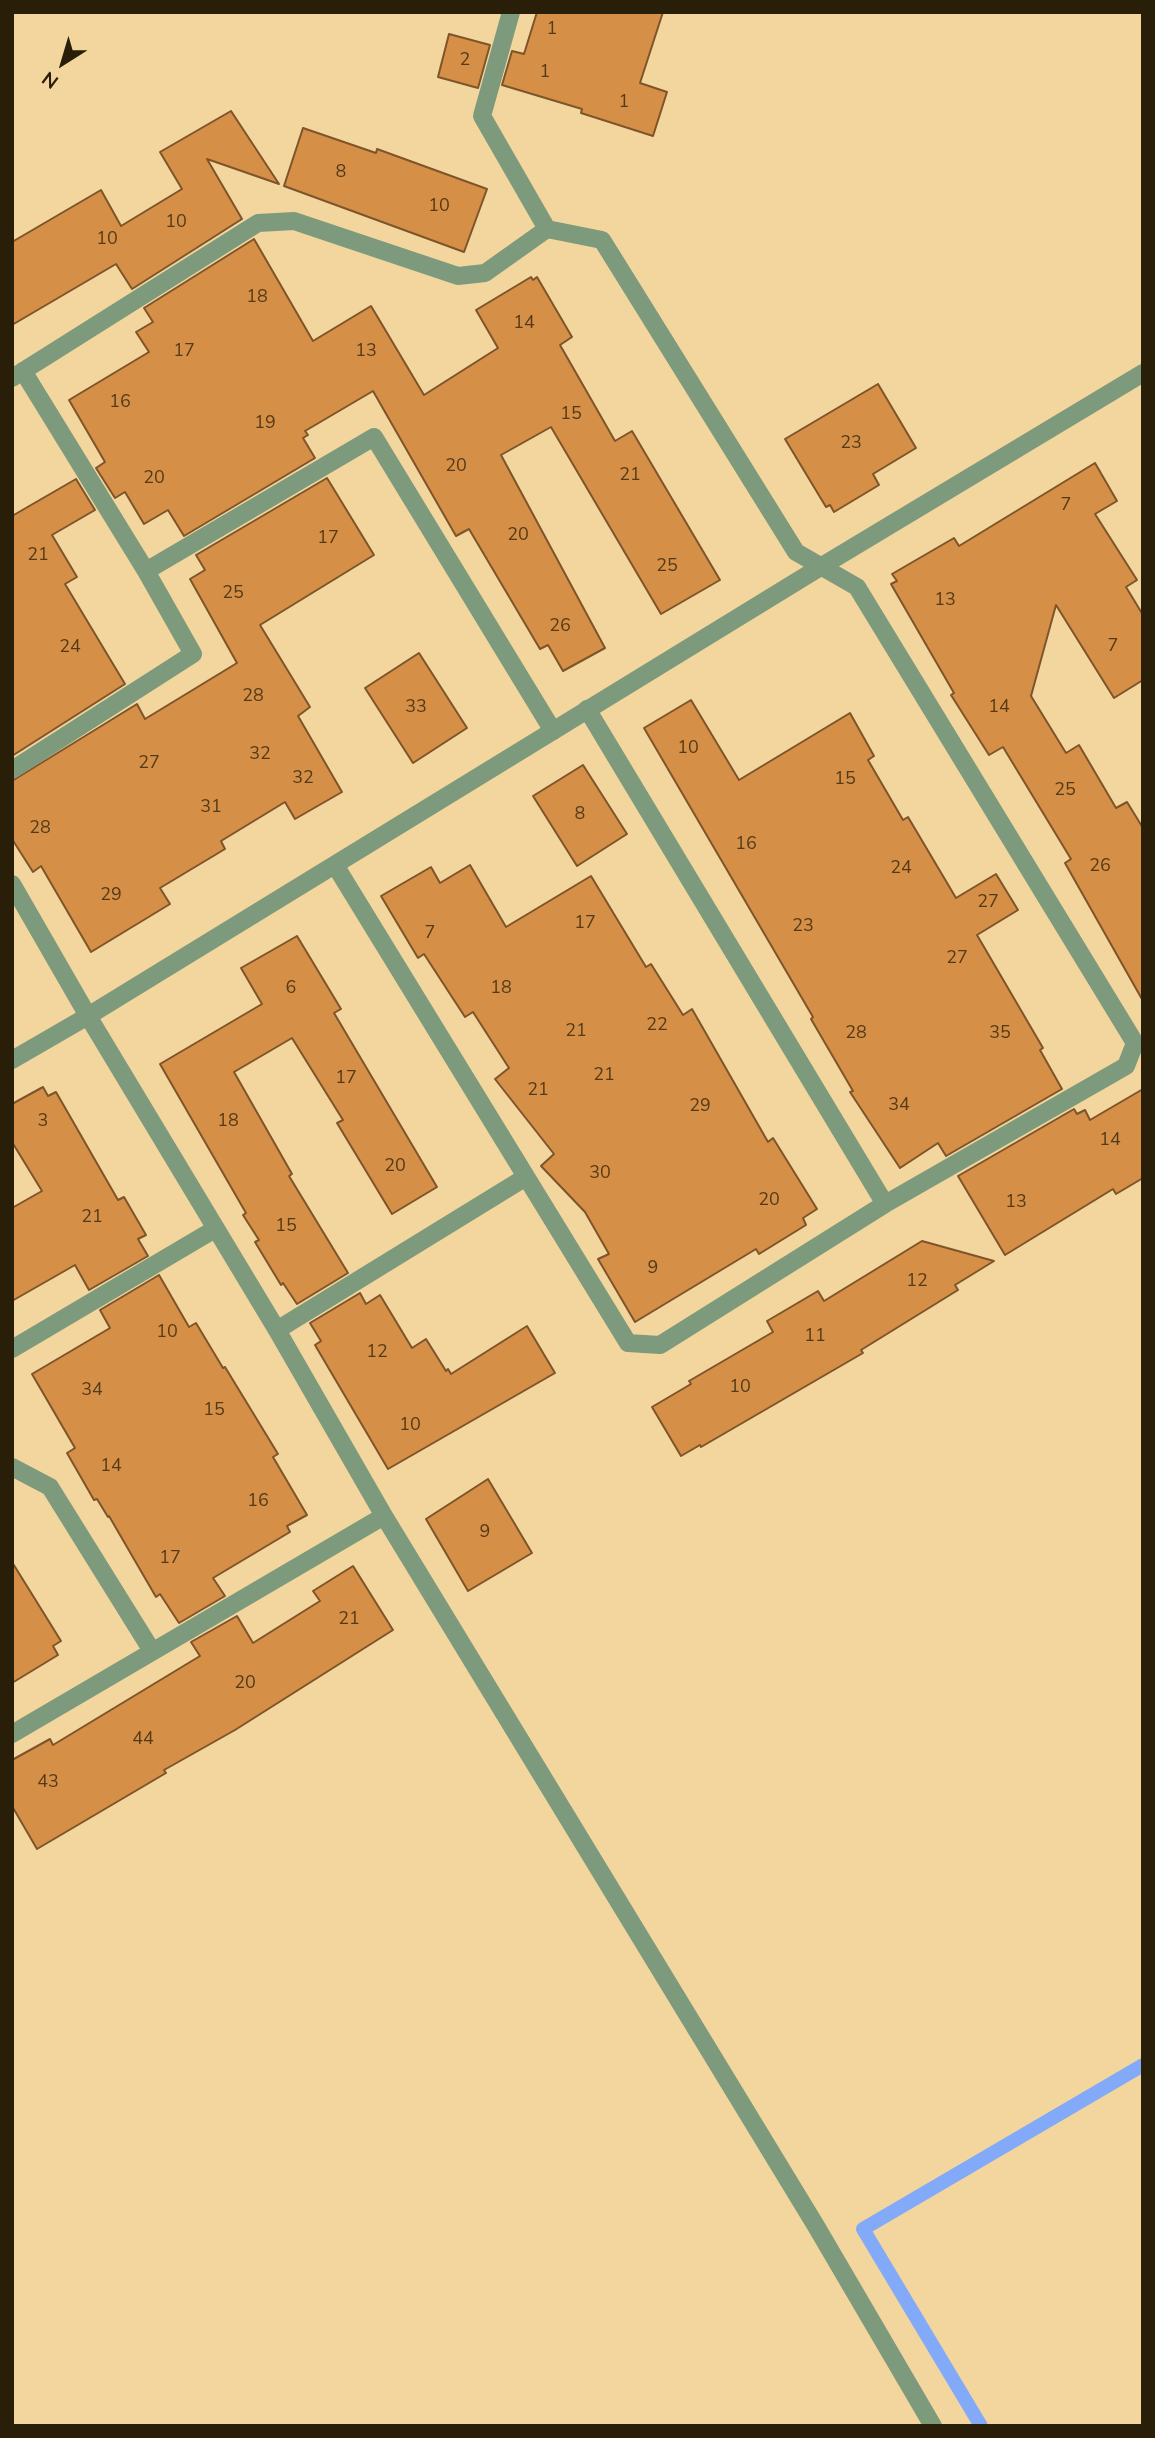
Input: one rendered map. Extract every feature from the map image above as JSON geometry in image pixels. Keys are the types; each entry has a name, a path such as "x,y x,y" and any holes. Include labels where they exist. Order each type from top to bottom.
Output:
{"street":[{"path":"511,12 482,116 547,229"},
{"path":"12,769 193,654 146,571 18,374 258,223 294,221 458,276 485,273 547,229 602,240 796,552 857,587 1135,1044 1126,1066 885,1204 660,1345 628,1343 335,864"},
{"path":"12,1060 1143,373"},
{"path":"146,571 374,437 553,731"},
{"path":"587,709 885,1204"},
{"path":"12,884 277,1330 384,1516 809,2214 933,2426"},
{"path":"277,1330 526,1177"},
{"path":"12,1349 215,1228"},
{"path":"12,1467 50,1487 152,1651"},
{"path":"12,1734 384,1516"}],"building":[{"path":"537,12 663,12 640,83 667,92 653,136 581,113 582,109 502,85 512,51 524,54"},
{"path":"449,34 490,45 478,88 438,77"},
{"path":"231,111 279,184 207,159 242,219 132,289 116,264 12,325 12,242 101,190 121,226 182,189 160,152"},
{"path":"303,128 376,153 377,149 487,189 464,252 284,186"},
{"path":"254,239 313,341 371,306 424,395 498,348 476,310 531,277 533,280 537,277 572,337 560,345 615,441 632,431 720,580 661,614 551,427 501,455 605,648 563,671 548,645 540,649 469,529 456,536 373,391 305,431 308,435 303,438 315,458 184,536 168,510 144,524 125,492 115,498 96,468 105,462 69,400 149,352 136,332 153,322 144,308"},
{"path":"878,384 916,448 873,474 879,485 834,512 830,505 826,507 785,439"},
{"path":"1095,463 1117,501 1095,514 1137,580 1126,587 1143,615 1143,680 1114,698 1056,605 1031,696 1066,753 1079,745 1116,808 1127,802 1143,828 1143,1001 1065,863 1071,859 1003,747 989,755 951,695 954,693 891,584 897,581 892,574 954,538 959,546"},
{"path":"327,478 374,555 260,625 310,707 298,716 342,792 295,819 285,802 221,841 225,849 160,888 170,904 91,952 41,866 33,872 12,839 12,781 137,704 145,719 237,663 190,579 205,570 196,555"},
{"path":"76,479 95,510 52,535 77,577 65,584 125,684 12,756 12,516"},
{"path":"419,653 467,728 413,763 365,688"},
{"path":"691,700 739,780 850,713 874,756 868,760 903,820 908,817 956,898 996,874 1018,910 977,935 1043,1048 1040,1050 1062,1089 946,1156 938,1143 900,1168 850,1092 853,1091 811,1019 813,1017 644,728"},
{"path":"583,765 627,834 577,866 533,796"},
{"path":"470,865 506,927 591,876 646,967 651,964 683,1015 692,1009 768,1142 773,1138 817,1209 803,1218 806,1225 759,1254 756,1249 635,1322 598,1259 609,1254 585,1212 541,1166 554,1154 495,1079 509,1068 473,1012 465,1017 424,954 418,958 381,896 431,867 440,883"},
{"path":"297,936 341,1009 334,1013 437,1187 392,1214 337,1123 343,1120 292,1038 234,1072 292,1174 289,1176 348,1273 297,1304 283,1283 281,1285 255,1242 259,1240 243,1215 246,1213 160,1064 262,1004 241,968"},
{"path":"43,1087 48,1096 56,1092 118,1200 124,1197 146,1235 138,1239 148,1256 89,1290 75,1265 12,1301 12,1208 42,1191 12,1142 12,1104"},
{"path":"1143,1089 1143,1178 1116,1194 1113,1189 1005,1255 958,1176 1074,1109 1077,1114 1085,1110 1090,1120"},
{"path":"922,1241 994,1261 955,1285 958,1290 861,1350 863,1353 681,1456 652,1407 691,1384 689,1381 773,1332 767,1321 818,1291 824,1301"},
{"path":"159,1275 189,1327 196,1323 223,1368 225,1367 278,1454 273,1457 307,1515 287,1526 290,1532 213,1578 225,1596 179,1623 160,1594 156,1597 109,1516 97,1499 94,1500 67,1453 75,1448 32,1374 110,1328 100,1310"},
{"path":"360,1293 366,1304 380,1295 412,1348 426,1339 446,1371 448,1369 451,1374 527,1326 555,1373 388,1469 315,1345 321,1341 310,1323"},
{"path":"488,1479 532,1553 468,1591 426,1519"},
{"path":"12,1562 61,1641 53,1646 58,1655 12,1683"},
{"path":"353,1566 393,1630 235,1730 164,1770 166,1773 37,1849 12,1806 12,1760 50,1739 53,1745 200,1656 191,1642 237,1616 253,1643 320,1601 313,1591"}],"waterway":[{"path":"981,2426 863,2229 1143,2065"}]}
